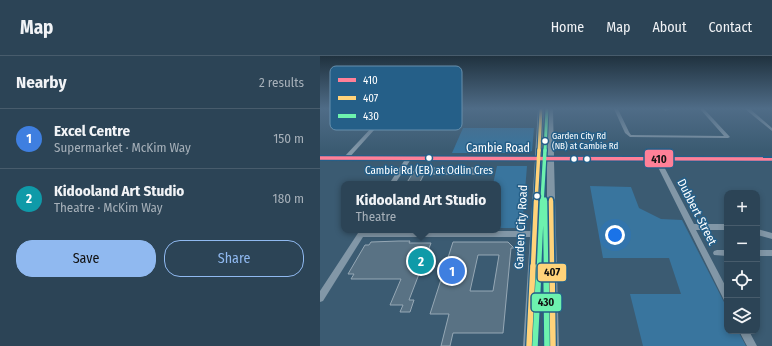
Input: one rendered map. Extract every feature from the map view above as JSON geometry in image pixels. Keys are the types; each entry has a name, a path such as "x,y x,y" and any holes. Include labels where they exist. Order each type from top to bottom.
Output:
{"main road":[{"name":"Garden City Road","path":"529,346 540,123"},
{"path":"550,123 553,346"},
{"name":"Cambie Road","path":"320,158 772,159"}],"street":[{"path":"622,123 627,134 630,136 728,137 715,123"},
{"path":"763,123 772,130"},
{"path":"346,158 372,130"},
{"path":"394,181 408,159"},
{"name":"Dubbert Street","path":"657,159 724,291"},
{"path":"692,227 724,227"},
{"path":"320,298 361,233"},
{"path":"448,233 534,234"},
{"path":"760,233 772,236"},
{"path":"717,253 724,253"},
{"path":"760,253 772,253"},
{"path":"746,334 752,346"}],"shaded area":[{"path":"463,128 534,128 532,151 525,153 452,153"},
{"path":"497,166 527,166 522,228 501,228 501,181 494,181"},
{"path":"590,186 631,187 639,208 661,219 682,220 724,302 724,334 740,334 746,346 643,346 630,294 681,294 669,258 603,258"}],"building":[{"path":"416,168 486,168 484,174 424,174 420,181 408,181"},
{"path":"410,241 409,243 431,243 409,300 414,300 410,312 400,312 403,305 390,305 401,279 351,279 354,274 348,274 365,245 369,245 371,242"},
{"path":"453,242 508,242 514,248 511,248 503,333 453,333 450,346 441,346 449,314 430,314","holes":["478,255 499,255 493,291 470,291"]}],"transit line":[{"name":"407","path":"529,346 540,123"},
{"name":"430","path":"535,346 546,123"},
{"name":"410","path":"320,158 772,159"},
{"name":"430","path":"545,199 547,346"},
{"name":"407","path":"551,199 553,346"}],"place":[{"name":"Garden City Rd (NB) at Cambie Rd","path":"545,141"},
{"name":"Cambie Rd (EB) at Odlin Cres","path":"429,158"},
{"name":"Kidooland Art Studio","path":"421,261"},
{"name":"Excel Centre","path":"452,271"}]}
